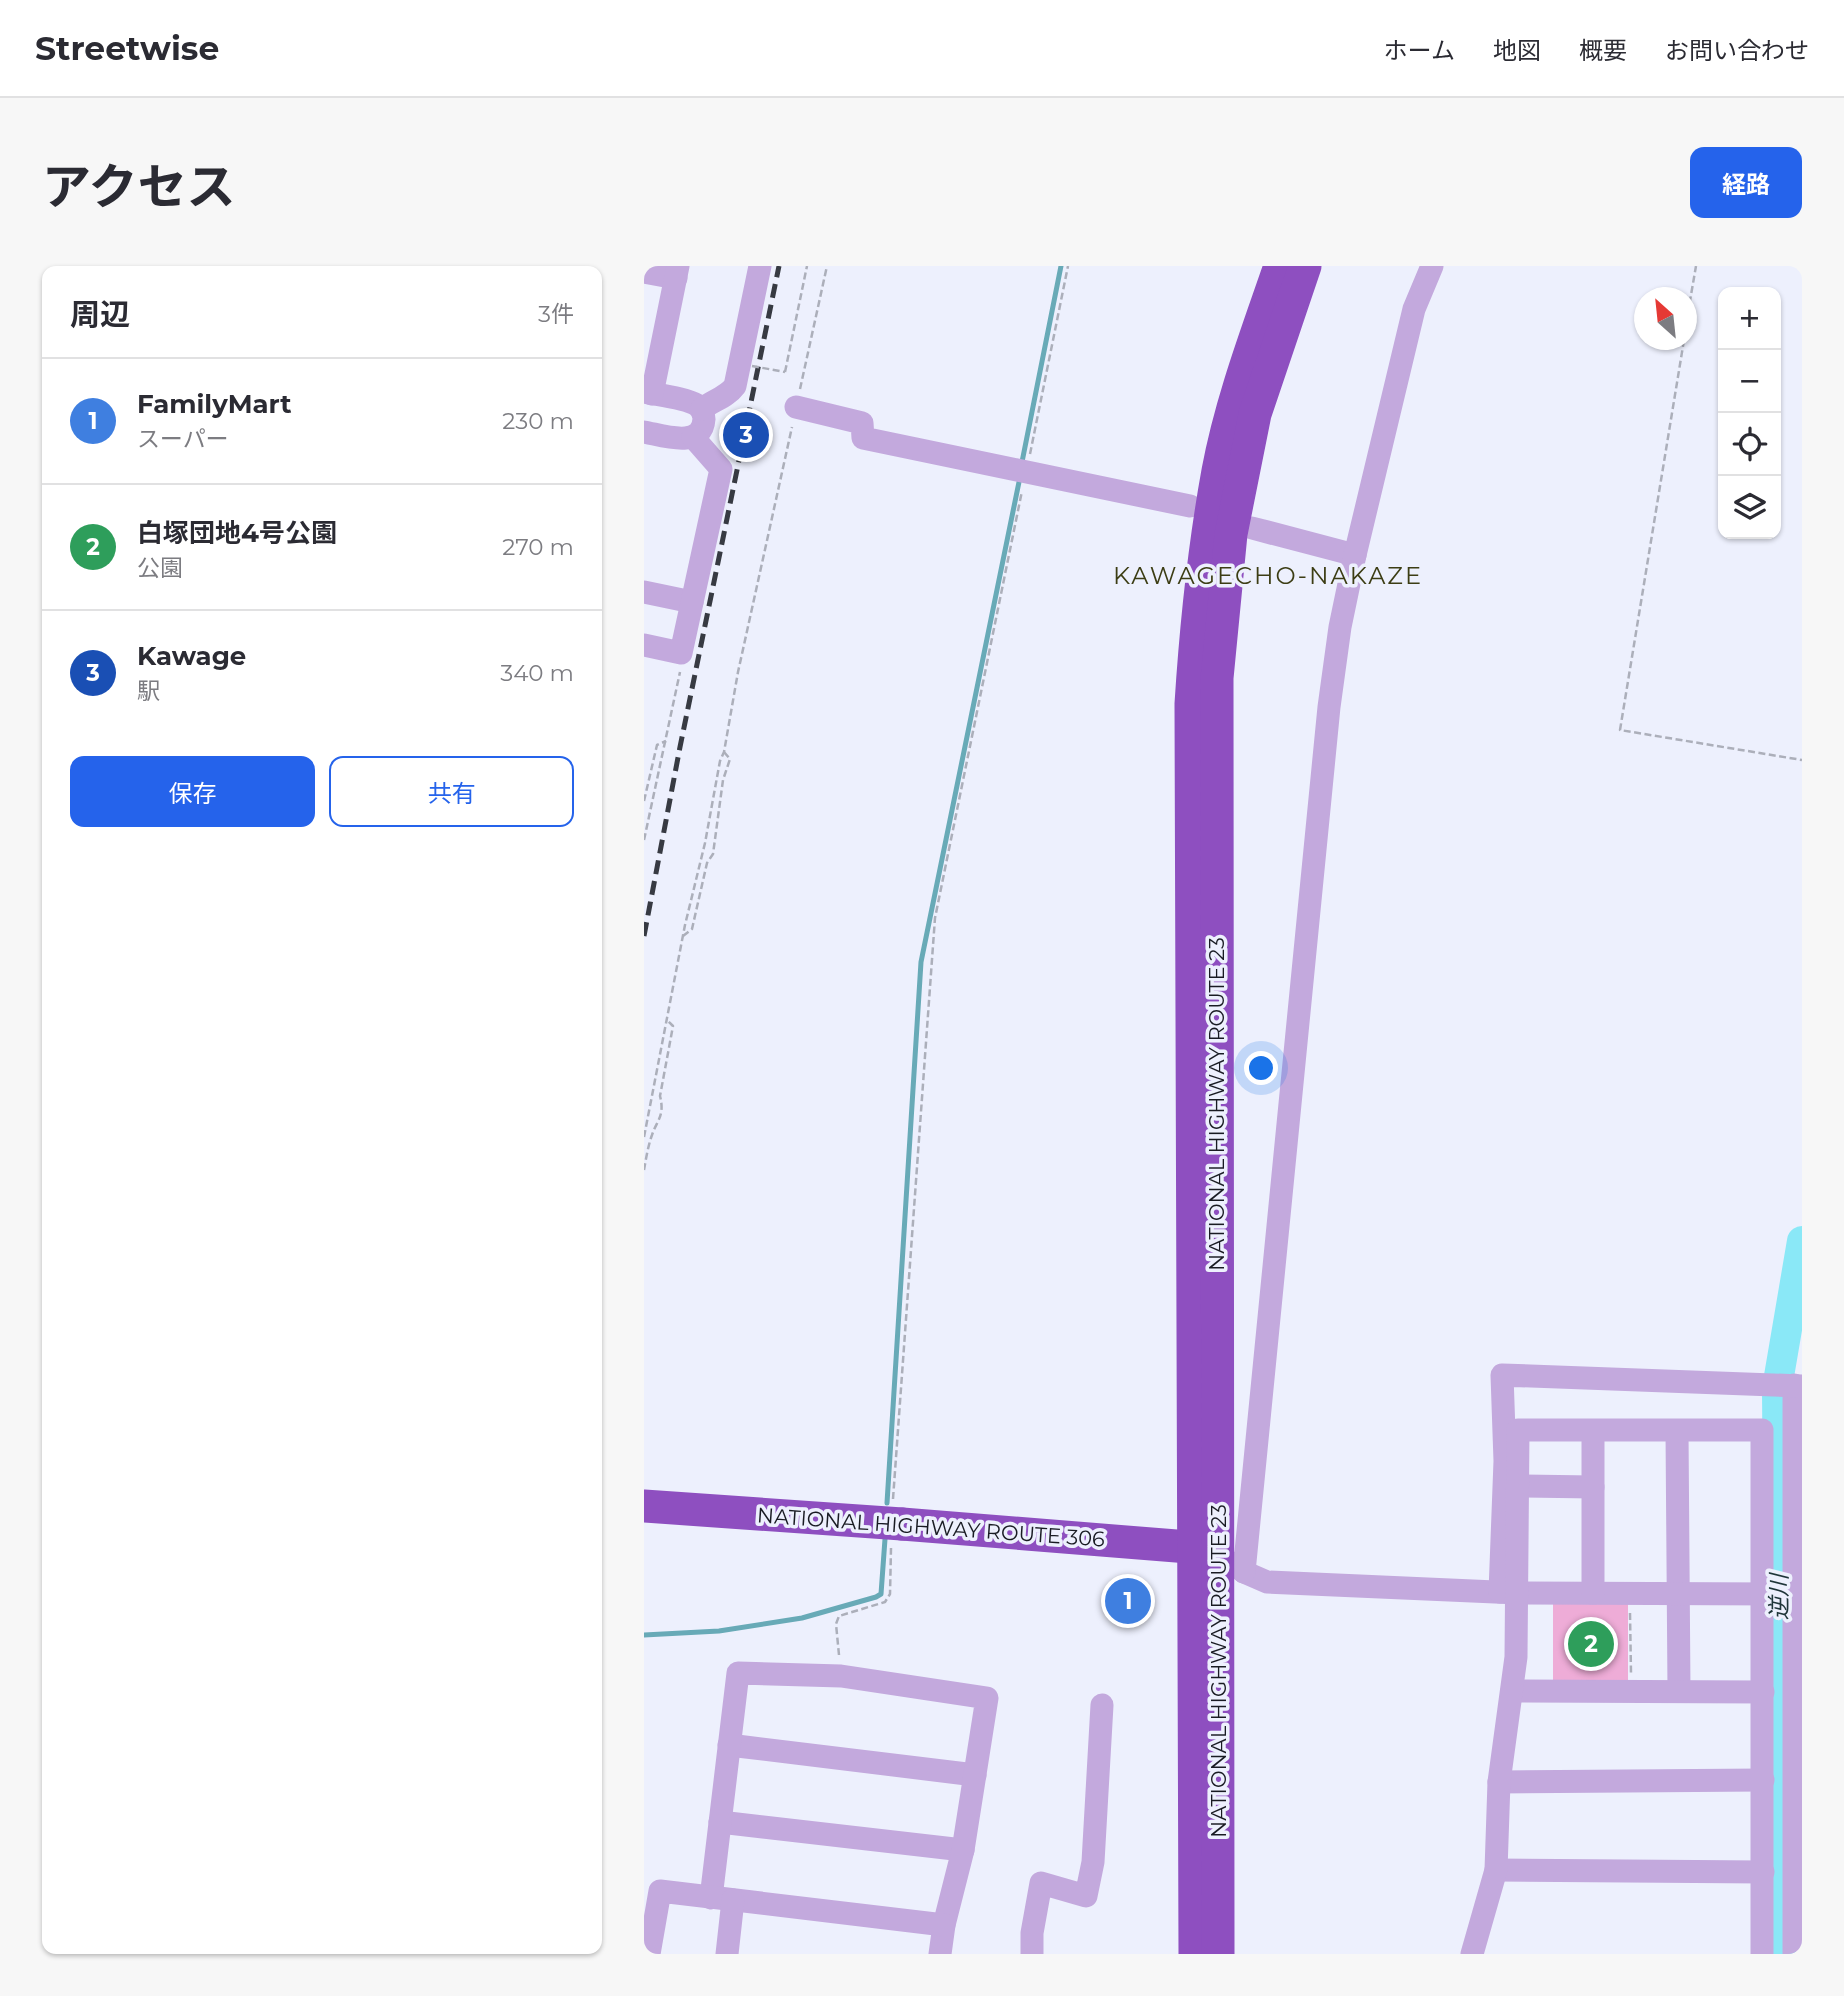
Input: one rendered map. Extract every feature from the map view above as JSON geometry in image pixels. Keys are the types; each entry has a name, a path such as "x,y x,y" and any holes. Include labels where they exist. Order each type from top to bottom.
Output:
{"highway":[{"name":"NATIONAL HIGHWAY ROUTE 23","path":"1218,1954 1206,1548 1191,704 1197,612 1218,469 1251,353 1280,266"},
{"name":"NATIONAL HIGHWAY ROUTE 23","path":"1195,1954 1206,1548 1217,678 1231,534 1255,414 1305,266"},
{"name":"NATIONAL HIGHWAY ROUTE 306","path":"644,1506 1206,1548"}],"street":[{"path":"702,409 713,400 731,392 735,386 760,266"},
{"path":"1244,1572 1329,707 1340,627 1354,555 1414,309 1432,266"},
{"path":"644,272 677,272 648,393 695,403 702,409 704,418 702,426 693,437 682,439 644,432"},
{"path":"796,407 862,422 863,438 1190,506"},
{"path":"644,645 681,653 721,469 693,437"},
{"path":"1252,528 1354,555"},
{"path":"644,592 692,602"},
{"path":"1472,1954 1496,1870 1499,1782 1512,1691 1502,1375 1789,1385 1784,1594 1763,1692 1762,1954"},
{"path":"1509,1592 1518,1486 1518,1430 1762,1430 1784,1594 1798,1846 1794,1954"},
{"path":"1677,1431 1679,1691"},
{"path":"1593,1432 1593,1592"},
{"path":"1518,1486 1593,1487"},
{"path":"1206,1548 1244,1572 1267,1582 1509,1592 1784,1594"},
{"path":"727,1954 720,1822 738,1673 841,1676 987,1698 963,1850 944,1924 940,1954"},
{"path":"1512,1691 1763,1692"},
{"path":"1032,1954 1032,1933 1041,1883 1086,1896 1093,1862 1102,1705"},
{"path":"729,1745 975,1774"},
{"path":"1499,1782 1763,1780"},
{"path":"720,1822 963,1850"},
{"path":"1496,1870 1763,1872"},
{"path":"649,1954 660,1891 944,1924"}],"path":[{"path":"752,366 785,372 807,266"},
{"path":"644,1137 683,936 724,752 738,672 827,266"},
{"path":"841,1676 836,1625 839,1616 885,1602 890,1594 935,918 1068,266"},
{"path":"1692,287 1696,266"},
{"path":"1682,350 1620,730 1802,760"},
{"path":"644,840 677,692 681,653"},
{"path":"644,801 657,745 667,740"},
{"path":"683,936 692,929 707,863 713,854 723,780 730,759 724,752"},
{"path":"644,1170 652,1132 659,1124 662,1105 660,1097 673,1026 667,1020"},
{"path":"1629,1592 1631,1691"}],"shaded area":[{"path":"1553,1604 1628,1604 1628,1684 1553,1684"}],"waterway":[{"path":"1022,462 1061,266"},
{"path":"887,1503 921,962 1019,482"},
{"name":"逆川","path":"1781,1954 1777,1388 1802,1241"},
{"path":"644,1635 719,1631 802,1618 876,1597 881,1594 885,1539"}],"railway":[{"path":"644,936 779,266"}],"place":[{"name":"Kawage","path":"746,435"},
{"name":"FamilyMart","path":"1128,1601"},
{"name":"白塚団地4号公園","path":"1591,1644"}],"district":[{"name":"KAWAGECHO-NAKAZE","path":"1268,575"}]}
